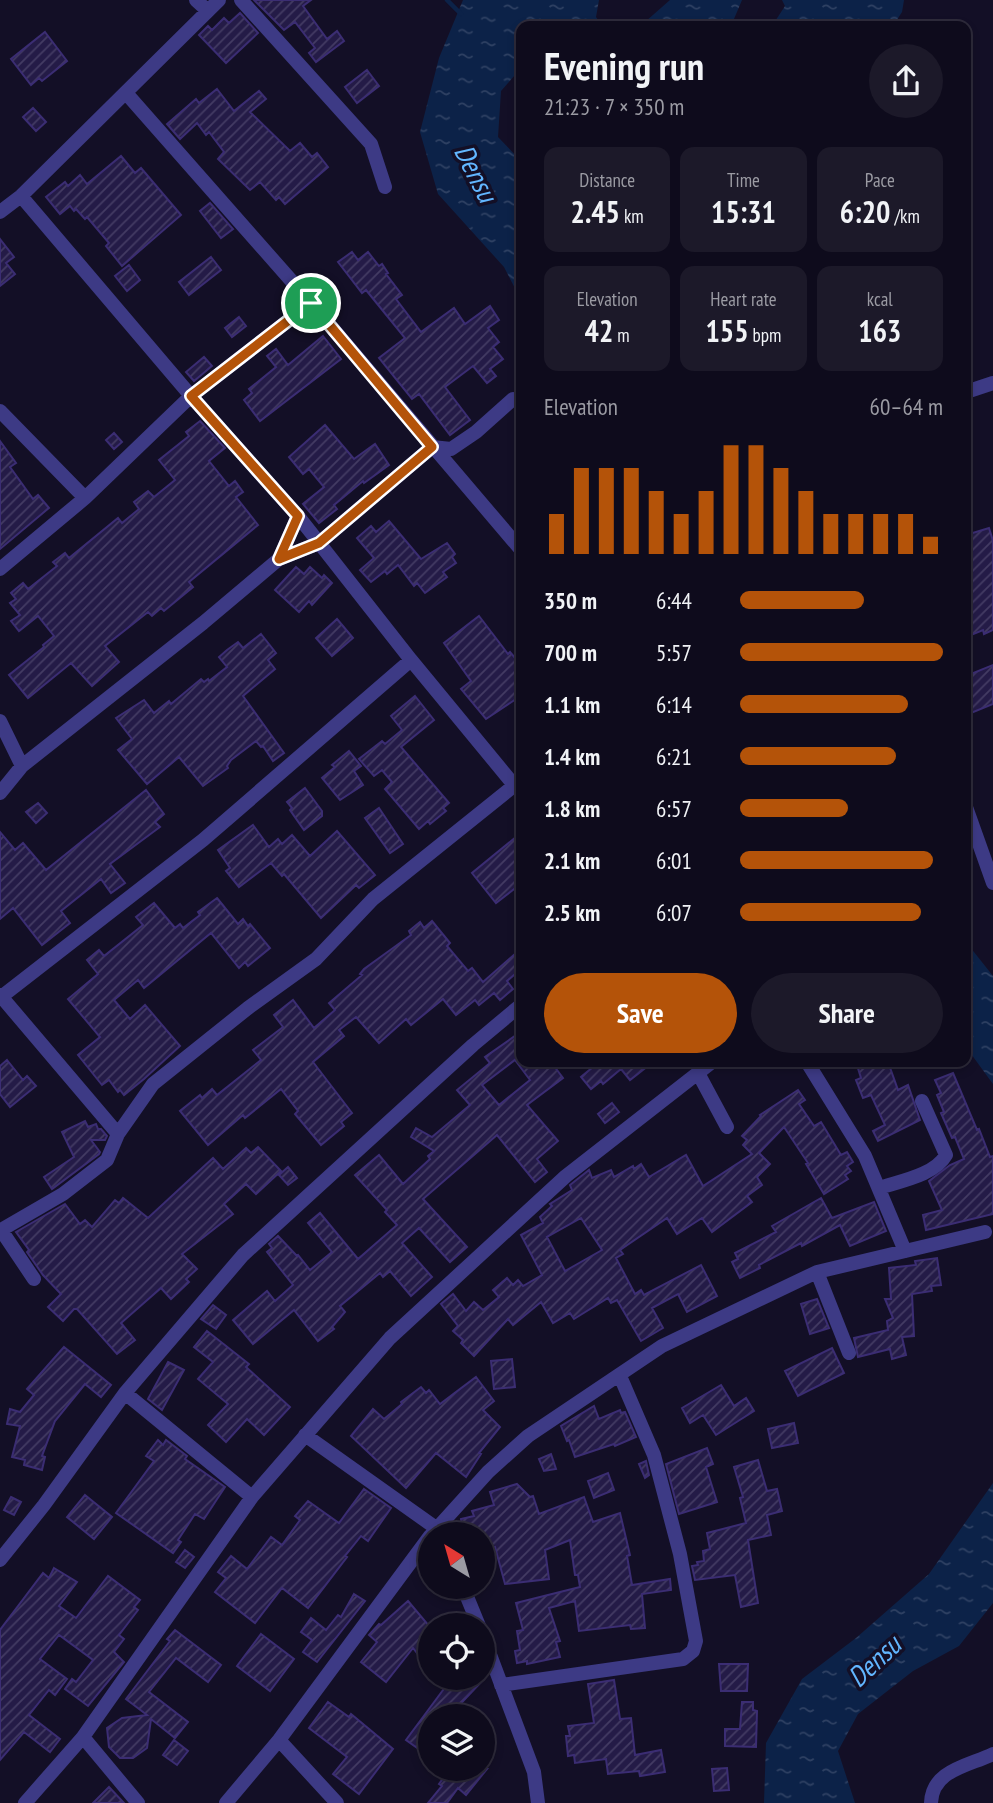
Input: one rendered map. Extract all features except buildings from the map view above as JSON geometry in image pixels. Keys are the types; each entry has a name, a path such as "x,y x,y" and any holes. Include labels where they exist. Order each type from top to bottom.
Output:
{"street":[{"path":"196,0 208,11"},
{"path":"0,212 21,196 219,0"},
{"path":"241,0 371,145 385,187"},
{"path":"126,93 311,303 516,544"},
{"path":"21,196 191,396 298,516 411,660 516,781"},
{"path":"0,569 85,498 191,396 311,303"},
{"path":"971,390 993,383"},
{"path":"0,793 22,766 203,623 279,559 319,543 432,447 451,449 476,432 513,399"},
{"path":"0,411 85,498"},
{"path":"279,559 298,516"},
{"path":"118,1134 1,996 203,840 411,660"},
{"path":"0,721 22,766"},
{"path":"34,1279 1,1230 62,1194 107,1160 118,1134 153,1084 248,1008 316,959 373,899 516,785"},
{"path":"971,821 993,883"},
{"path":"0,1560 125,1394 243,1255 516,1009"},
{"path":"25,1803 83,1737 252,1497 390,1338 566,1177 706,1067"},
{"path":"810,1067 865,1156 905,1251"},
{"path":"698,1073 727,1127"},
{"path":"879,1188 916,1176 941,1163 946,1154 922,1101"},
{"path":"444,1522 488,1472 528,1436 662,1346 817,1272 985,1232"},
{"path":"817,1272 849,1353"},
{"path":"501,1685 683,1659 693,1651 696,1641 680,1554 654,1455 620,1376"},
{"path":"125,1394 252,1497"},
{"path":"305,1435 420,1522"},
{"path":"226,1803 279,1740 418,1554"},
{"path":"495,1669 534,1772 538,1803"},
{"path":"83,1737 138,1803"},
{"path":"279,1740 337,1803"},
{"path":"931,1803 932,1791 937,1782 950,1772 993,1755"}],"water":[{"name":"Densu","path":"463,0 599,0 596,17 599,21 516,21 516,74 501,91 498,137 516,156 516,290 504,267 438,194 420,132 439,58"},
{"path":"670,0 742,0 733,21 646,21"},
{"path":"782,0 904,0 902,12 896,21 775,21 785,6"},
{"path":"971,948 993,976 993,1084 971,1054"},
{"name":"Densu","path":"993,1483 993,1603 959,1646 913,1671 858,1714 838,1751 855,1803 764,1803 766,1743 802,1679 856,1638 929,1574"}],"waterway":[{"path":"447,0 461,14"}],"route":[{"path":"311,303 432,447 319,543 279,559 298,516 191,396 311,303"}]}
